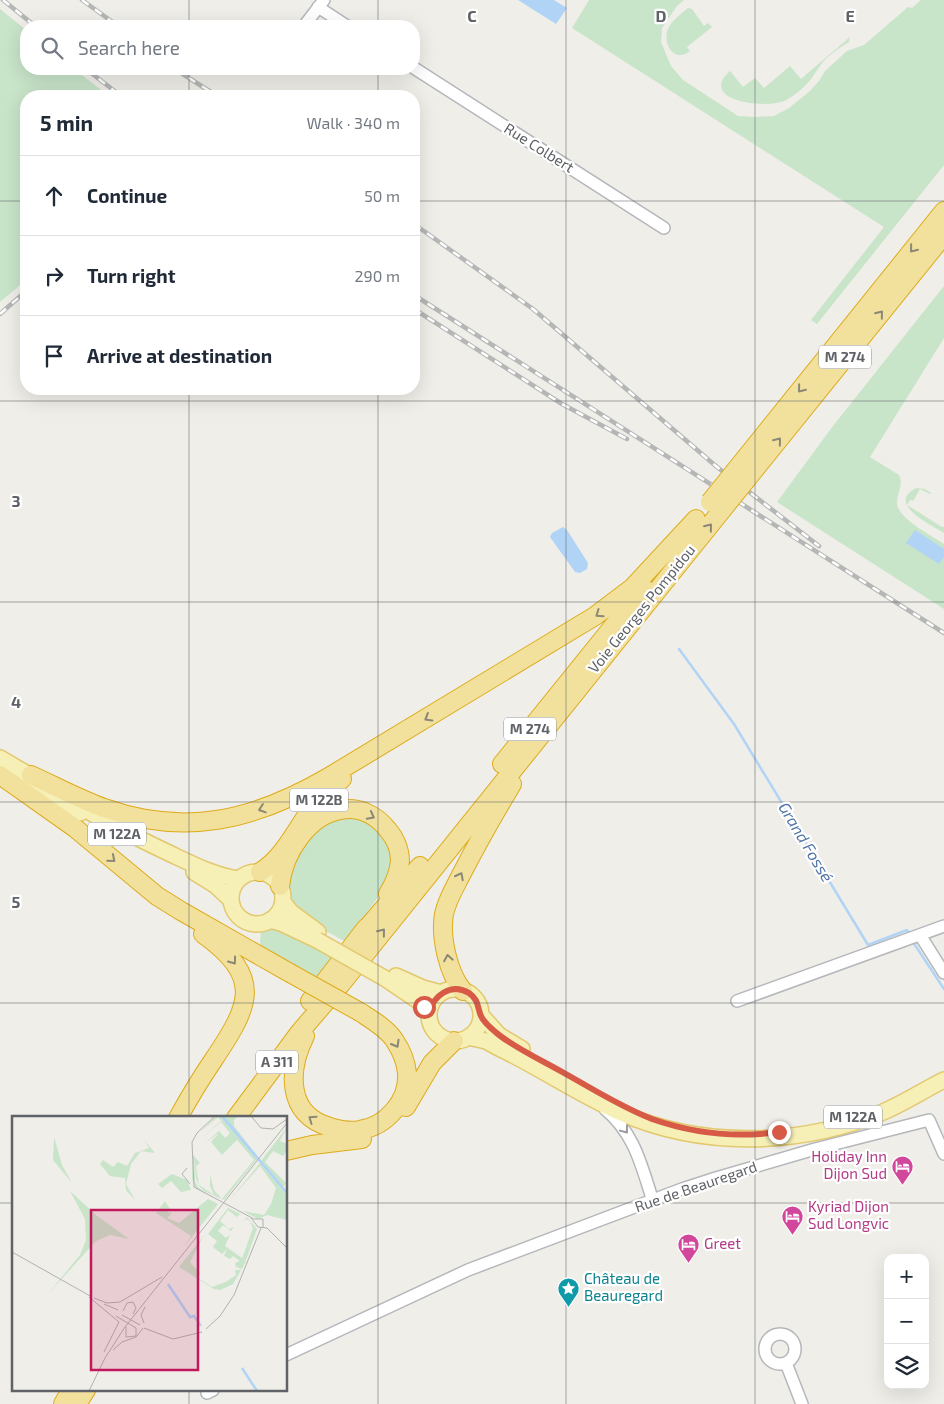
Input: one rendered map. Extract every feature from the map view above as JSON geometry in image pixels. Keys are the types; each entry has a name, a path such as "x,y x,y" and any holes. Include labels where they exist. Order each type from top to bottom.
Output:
{"highway":[{"name":"Voie Georges Pompidou","path":"341,984 546,728 944,211"},
{"name":"Voie Georges Pompidou","path":"741,475 944,235"},
{"name":"Voie Georges Pompidou","path":"360,936 412,876 651,578 696,519 716,506"},
{"path":"31,775 83,799 120,813 144,819 172,822 217,820 253,812 289,799 391,740 595,616 632,588 696,519"},
{"path":"463,991 453,978 450,968 443,931 446,906 483,834 546,728"},
{"name":"M 122B","path":"260,872 270,865 317,801 331,787 391,740"},
{"name":"M 122A","path":"0,774 75,828 157,896 290,973 360,1012 384,1029 395,1040 404,1061 407,1073 406,1085 396,1109 388,1118 361,1130 343,1130 320,1124 305,1114 294,1086 293,1070 296,1054 304,1037 341,984"},
{"path":"281,894 284,868 295,843 314,821 323,815 340,810 357,810 372,816 391,833 398,849 400,860 398,871 389,892 360,936"},
{"path":"157,896 182,919 229,955 238,967 244,983 243,1007 236,1025 179,1116"},
{"name":"M 274","path":"225,1116 360,936"},
{"name":"M 274","path":"319,1008 341,984"},
{"name":"A 311","path":"237,1116 319,1008"},
{"path":"288,1150 312,1144 362,1139 378,1134 396,1121 432,1063 461,1039"},
{"path":"52,1404 58,1392"},
{"path":"64,1404 70,1392"},
{"path":"78,1404 85,1392"}],"main road":[{"name":"M 122A","path":"0,758 122,830 196,866 223,876 239,879"},
{"name":"M 122A","path":"0,770 126,839 204,877 231,900"},
{"path":"281,894 280,909 270,920 256,924 248,922 236,913 231,900 234,885 245,875 260,872 272,876 291,912 320,937"},
{"path":"270,920 320,937 389,976 441,993"},
{"path":"389,976 429,1013"},
{"path":"448,990 463,991 474,998 480,1009 477,1028 461,1039 446,1039 433,1029 429,1013 431,1005 441,993 448,990"},
{"name":"M 122A","path":"480,1015 492,1029 510,1042 620,1104 663,1122 690,1129 718,1133 766,1134 793,1131 847,1119 889,1104 944,1073"},
{"name":"M 122A","path":"461,1039 492,1044 637,1120 675,1131 724,1139 764,1139 809,1133 854,1122 884,1111 944,1080"}],"street":[{"path":"309,20 321,4 341,20"},
{"name":"Rue Colbert","path":"420,72 664,228"},
{"path":"737,1001 944,926"},
{"path":"920,935 944,973"},
{"path":"590,1097 614,1116 627,1132 636,1149 653,1200"},
{"name":"Rue de Beauregard","path":"288,1354 468,1270 716,1178 815,1149 929,1120 944,1154"},
{"path":"786,1363 802,1404"}],"green space":[{"path":"589,0 684,0 677,6 662,28 661,42 671,66 683,80 738,116 755,117 774,116 789,108 809,92 825,71 847,51 864,45 908,7 912,8 921,0 944,0 944,165 817,324 811,320 884,227 572,28"},
{"path":"688,8 692,9 704,26 708,23 712,27 687,47 690,51 679,55 674,53 668,46 667,34 672,23"},
{"path":"0,9 20,25 20,75 82,75 101,90 20,90 20,285 0,302"},
{"path":"850,37 849,42 822,63 806,85 788,99 766,104 752,103 739,101 728,96 722,90 722,81 730,71 743,87 755,78 764,88 790,66 801,79"},
{"path":"944,286 944,338 870,457 899,475 901,486 897,503 903,515 944,544 944,609 777,502 833,426"},
{"path":"916,488 925,489 931,493 920,489 913,501 910,500 907,505 908,494"},
{"path":"907,505 944,527 944,533 921,519"},
{"path":"346,815 376,825 392,853 388,883 346,942 311,923 288,903 285,880 311,832"},
{"path":"272,927 336,956 319,978 262,946 260,943 261,929"}],"water":[{"path":"518,0 554,0 567,8 556,24"},
{"path":"563,527 567,530 588,563 587,569 580,573 575,572 550,537 552,533"},
{"path":"915,530 944,549 944,557 939,564 906,543"}],"waterway":[{"name":"Grand Fossé","path":"679,649 734,724 868,945 907,930 910,935"},
{"name":"Grand Fossé","path":"913,942 944,989"}],"railway":[{"path":"3,0 28,20"},
{"path":"82,0 110,20"},
{"path":"94,75 113,90"},
{"path":"184,75 208,90"},
{"path":"420,228 533,309 717,467 819,546"},
{"path":"0,314 20,296"},
{"path":"420,299 944,633"},
{"path":"420,313 562,404 627,439"}],"place":[{"name":"Holiday Inn Dijon Sud","path":"903,1185"},
{"name":"Kyriad Dijon Sud Longvic","path":"792,1235"},
{"name":"Greet","path":"688,1263"},
{"name":"Château de Beauregard","path":"568,1307"}],"route":[{"path":"424,1007 429,1013 435,998 448,990 455,989 469,993 477,1003 480,1015 499,1035 594,1090 650,1118 699,1131 753,1135 779,1132"}]}
